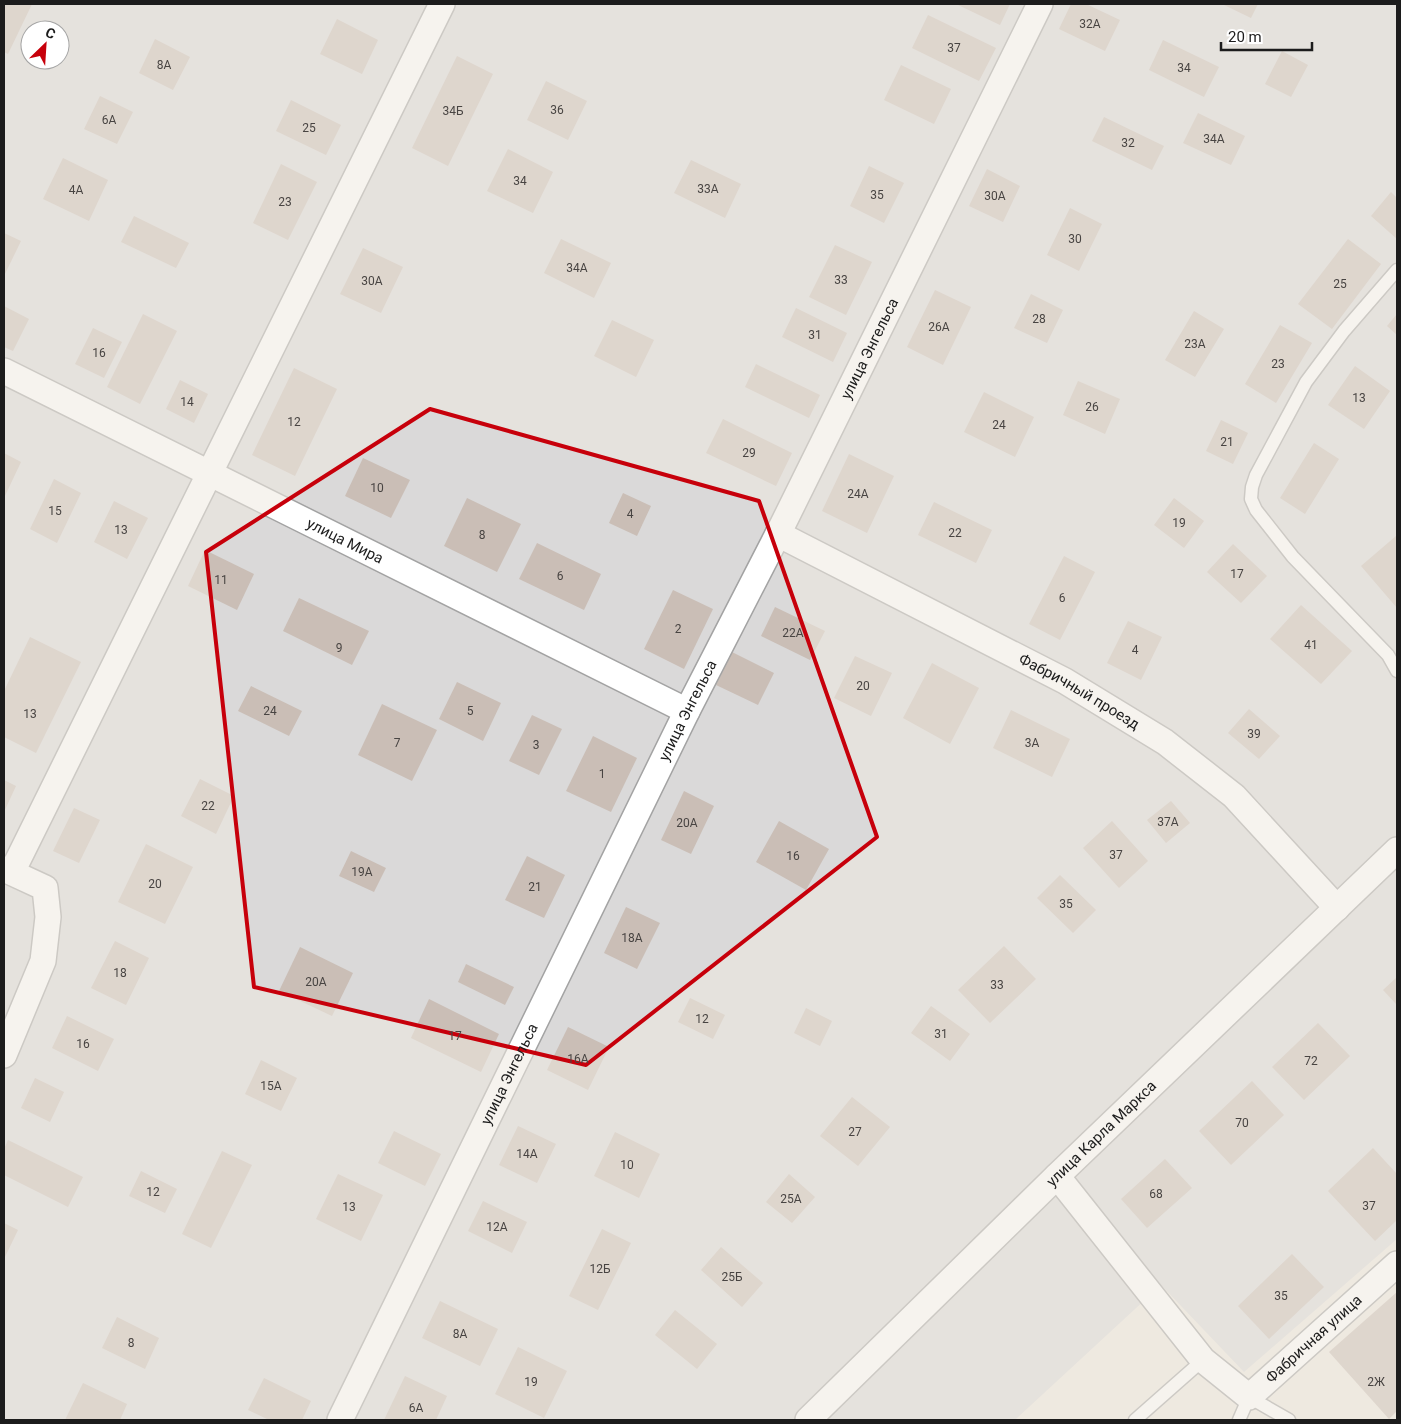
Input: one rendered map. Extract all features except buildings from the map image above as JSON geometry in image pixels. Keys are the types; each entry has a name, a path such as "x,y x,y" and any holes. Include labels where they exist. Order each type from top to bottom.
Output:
{"street":[{"path":"4,1055 43,961 48,917 45,888 8,870 211,474 442,4"},
{"name":"улица Энгельса","path":"340,1420 687,711 778,534 1040,4"},
{"name":"улица Мира","path":"4,371 687,711"},
{"name":"Фабричный проезд","path":"778,534 1065,681 1165,742 1234,796 1336,908"},
{"name":"улица Карла Маркса","path":"808,1420 1057,1176 1397,850"},
{"path":"1057,1176 1203,1360 1249,1397"},
{"name":"Фабричная улица","path":"1249,1397 1397,1264"}],"lane":[{"path":"1397,270 1344,331 1306,382 1256,475 1251,499 1256,510 1293,556 1388,654 1397,671"},
{"path":"1135,1420 1203,1360"},
{"path":"1249,1397 1289,1420"},
{"name":"Фабричная улица","path":"1239,1420 1249,1397"}],"highlighted area":[{"path":"430,409 759,501 877,837 586,1065 254,987 206,552"}],"shaded area":[{"path":"4,4 1397,4 1397,1239 1244,1372 1161,1285 1015,1420 4,1420"}]}
